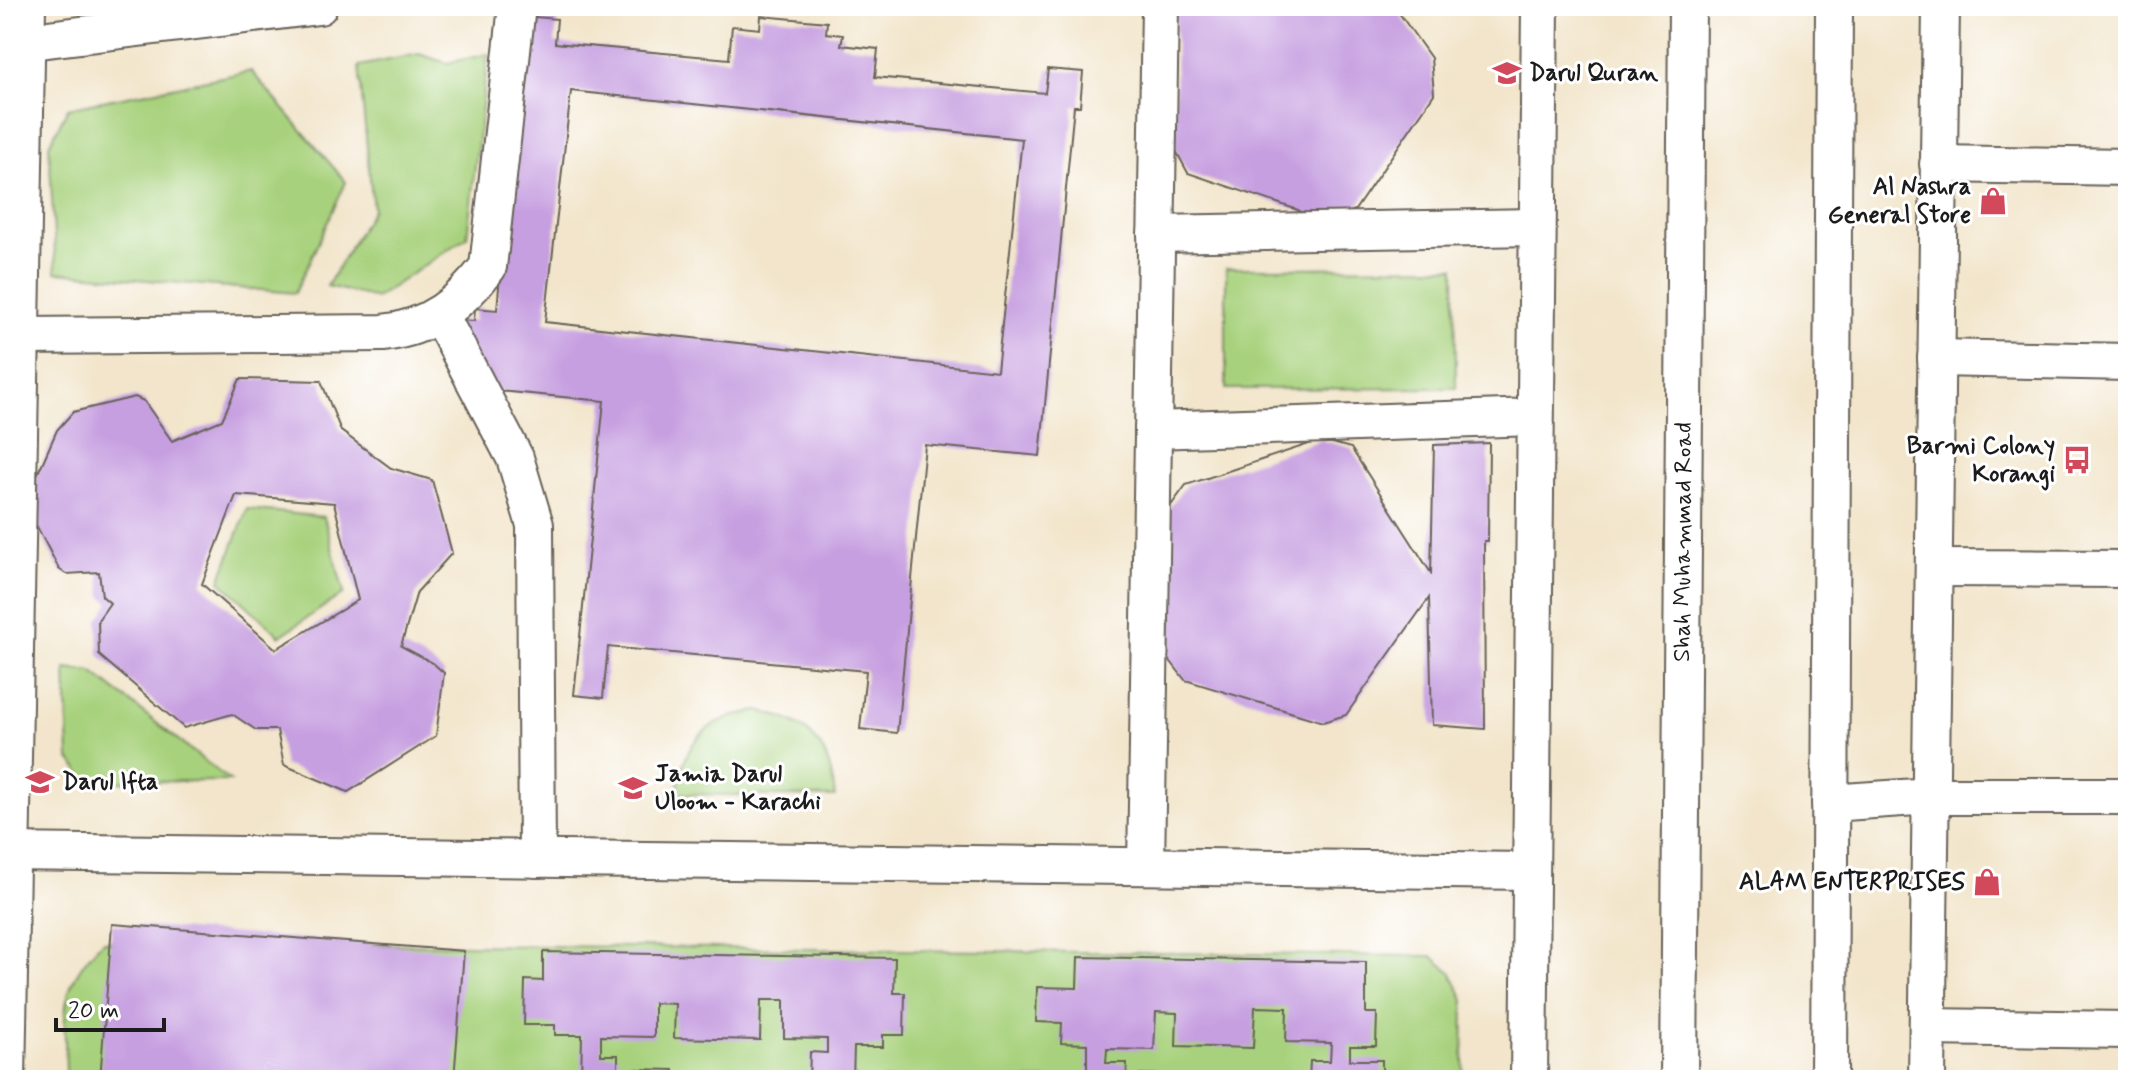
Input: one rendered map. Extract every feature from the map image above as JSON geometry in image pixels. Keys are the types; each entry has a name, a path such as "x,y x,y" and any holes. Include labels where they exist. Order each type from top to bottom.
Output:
{"street":[{"path":"7,1080 21,336 16,43 27,6"},
{"path":"16,43 319,6"},
{"path":"21,336 383,333 411,330 440,315 470,290 488,267 517,6"},
{"path":"1146,866 1160,6"},
{"path":"1529,1080 1540,6"},
{"name":"Shah Muhammad Road","path":"1679,1080 1687,6"},
{"path":"1829,1080 1834,6"},
{"path":"1927,1080 1941,6"},
{"path":"1938,164 2128,167"},
{"path":"1156,234 1537,227"},
{"path":"440,315 515,458 535,525 537,859"},
{"path":"1936,358 2128,362"},
{"path":"1153,430 1535,417"},
{"path":"1934,568 2128,569"},
{"path":"1830,803 1931,796 2128,796"},
{"path":"9,852 1530,871"},
{"path":"1928,1027 2128,1030"}],"green space":[{"path":"419,54 447,63 488,54 467,237 376,298 327,286 373,209 359,66"},
{"path":"251,71 346,182 295,293 56,272 49,145 68,108"},
{"path":"1455,267 1456,388 1226,389 1226,268"},
{"path":"247,509 324,517 344,593 280,636 220,581"},
{"path":"66,669 92,672 230,781 88,782 69,758"},
{"path":"758,711 791,721 814,738 828,763 835,797 677,794 685,760 700,735 724,719"},
{"path":"103,941 1432,956 1452,973 1464,1000 1463,1080 66,1080 66,1005 77,974"}],"building":[{"path":"1176,6 1394,6 1431,58 1434,94 1355,210 1321,225 1298,210 1188,173 1175,149"},
{"path":"523,16 557,19 555,43 729,59 732,26 760,29 761,16 827,22 826,33 843,35 841,45 878,49 875,77 1045,93 1048,69 1083,72 1080,106 1074,106 1040,456 925,445 897,733 860,729 866,671 608,647 603,698 574,695 604,401 466,388 457,320 474,321 475,308 497,310","holes":["571,91 1022,139 997,371 545,322"]},
{"path":"240,379 321,381 341,431 391,468 432,480 452,553 417,592 401,646 433,663 444,673 436,736 348,792 284,765 277,730 256,730 232,714 184,728 99,655 98,620 110,603 102,596 99,572 66,574 59,569 33,519 30,508 38,497 30,491 57,430 73,412 135,397 144,401 172,441 222,420","holes":["236,495 334,503 358,600 276,649 202,584"]},
{"path":"1321,440 1351,448 1431,573 1434,445 1489,443 1488,541 1484,541 1485,729 1432,725 1429,598 1346,715 1323,722 1185,680 1165,654 1167,511 1186,485"},
{"path":"112,924 464,951 454,1080 100,1080"},
{"path":"543,952 895,958 894,993 905,993 904,1035 883,1035 883,1047 854,1047 853,1080 809,1080 810,1052 827,1053 827,1039 784,1038 784,1000 761,1000 760,1040 674,1038 675,1004 654,1003 654,1037 601,1036 601,1055 618,1055 618,1080 581,1080 582,1035 555,1035 555,1025 524,1025 525,980 543,981"},
{"path":"1078,957 1366,962 1366,1013 1377,1013 1376,1046 1350,1046 1350,1060 1382,1060 1382,1080 1309,1080 1310,1061 1330,1061 1331,1043 1286,1042 1287,1008 1255,1007 1253,1048 1176,1046 1177,1013 1156,1012 1154,1050 1107,1049 1106,1063 1127,1063 1126,1080 1087,1080 1087,1044 1061,1043 1062,1023 1036,1022 1037,987 1077,988"},
{"path":"636,1069 674,1070 674,1080 636,1080"},
{"path":"1140,1074 1179,1075 1179,1080 1140,1080"}],"place":[{"name":"Darul Quran","path":"1507,73"},
{"name":"Al Nashra General Store","path":"1993,201"},
{"name":"Barmi Colony Korangi","path":"2077,460"},
{"name":"Darul Ifta","path":"40,782"},
{"name":"Jamia Darul Uloom - Karachi","path":"633,788"},
{"name":"ALAM ENTERPRISES","path":"1987,882"}]}
